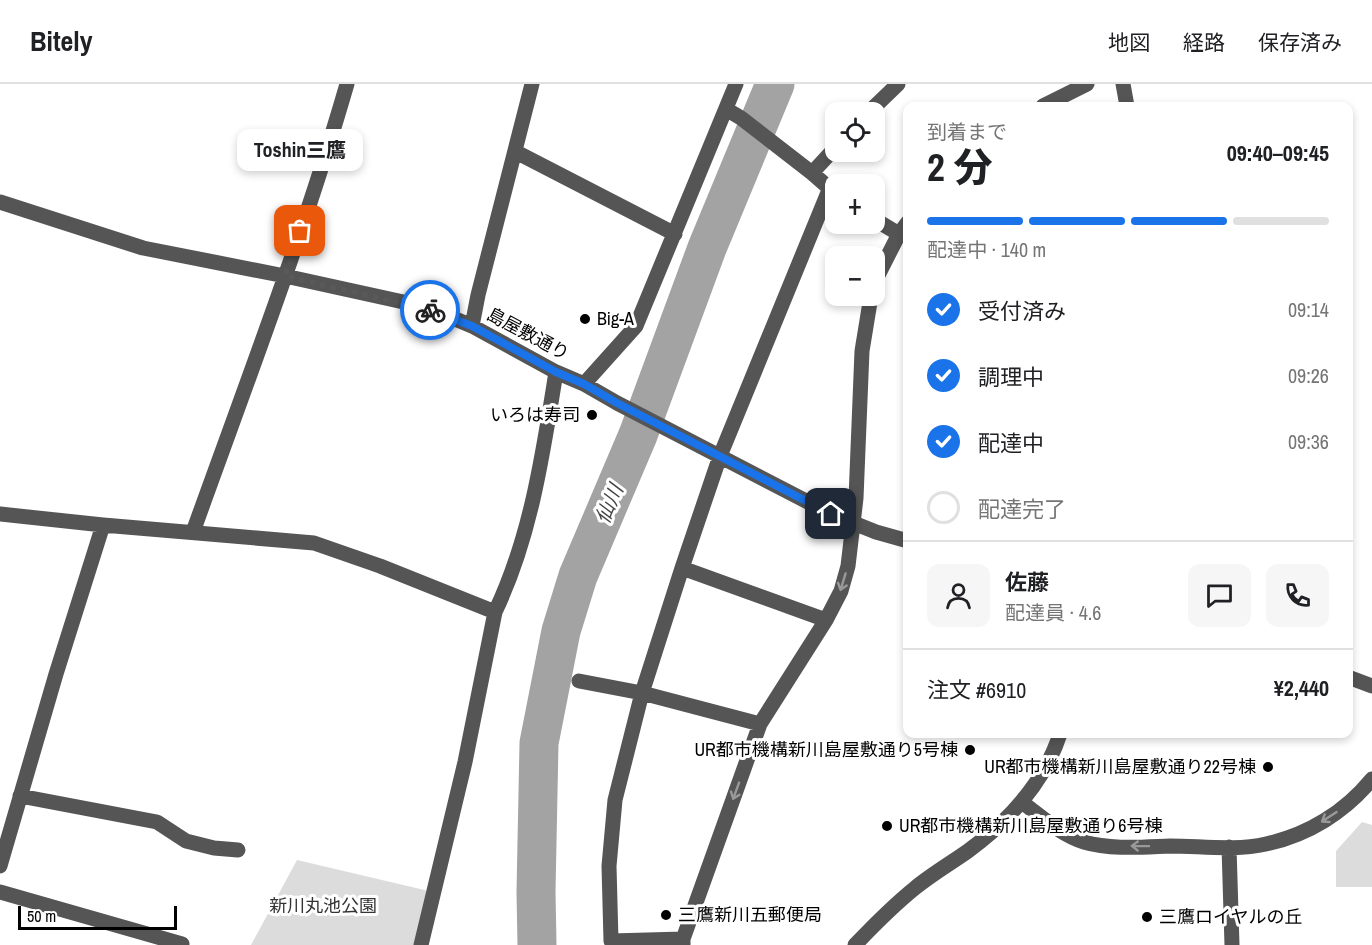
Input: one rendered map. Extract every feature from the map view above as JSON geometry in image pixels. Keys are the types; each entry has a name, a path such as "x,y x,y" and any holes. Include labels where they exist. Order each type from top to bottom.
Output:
{"street":[{"path":"193,532 285,276 330,143 347,84"},
{"path":"472,326 532,84"},
{"path":"584,384 636,326 736,84"},
{"path":"879,102 898,84"},
{"path":"1051,102 1087,84"},
{"path":"1123,84 1125,102"},
{"path":"726,109 741,118 825,185"},
{"path":"516,152 675,234"},
{"path":"812,173 825,159"},
{"name":"島屋敷通り","path":"0,202 143,248 285,276 408,303 441,313 472,326 556,372 584,384 854,524 903,539"},
{"path":"825,208 720,456 642,693 615,800 609,866 611,941 683,942 760,723 826,620 841,591 848,566 854,524 862,351 869,306"},
{"path":"885,222 903,228 885,262"},
{"path":"421,945 465,762 495,612 504,592 536,493 556,372"},
{"path":"0,514 314,543 380,566 495,612"},
{"path":"0,866 103,525"},
{"path":"682,568 826,620"},
{"path":"1353,679 1372,686"},
{"path":"579,681 642,693 760,723"},
{"path":"855,945 916,886 969,850 1023,803 1052,758 1059,738"},
{"path":"1023,803 1063,833 1084,842 1140,847 1264,845 1318,825 1356,798 1372,778"},
{"path":"20,796 157,822 186,841 214,848 238,850"},
{"path":"1230,847 1232,945"},
{"path":"0,892 182,944"}],"green space":[{"path":"1362,822 1372,825 1372,887 1336,887 1336,851"},
{"name":"新川丸池公園","path":"297,860 433,892 421,945 251,945"}],"waterway":[{"name":"仙川","path":"537,945 539,743 561,631 578,576 638,435 707,248 775,84"}],"way so far":[{"path":"300,231 285,276 430,310"}],"place":[{"name":"Toshin三鷹","path":"300,231"},
{"name":"Big-A","path":"585,319"},
{"name":"いろは寿司","path":"592,415"},
{"name":"UR都市機構新川島屋敷通り5号棟","path":"970,750"},
{"name":"UR都市機構新川島屋敷通り22号棟","path":"1268,767"},
{"name":"UR都市機構新川島屋敷通り6号棟","path":"887,826"},
{"name":"三鷹新川五郵便局","path":"666,915"},
{"name":"三鷹ロイヤルの丘","path":"1147,917"}],"route":[{"path":"430,310 472,326 831,514"}]}
